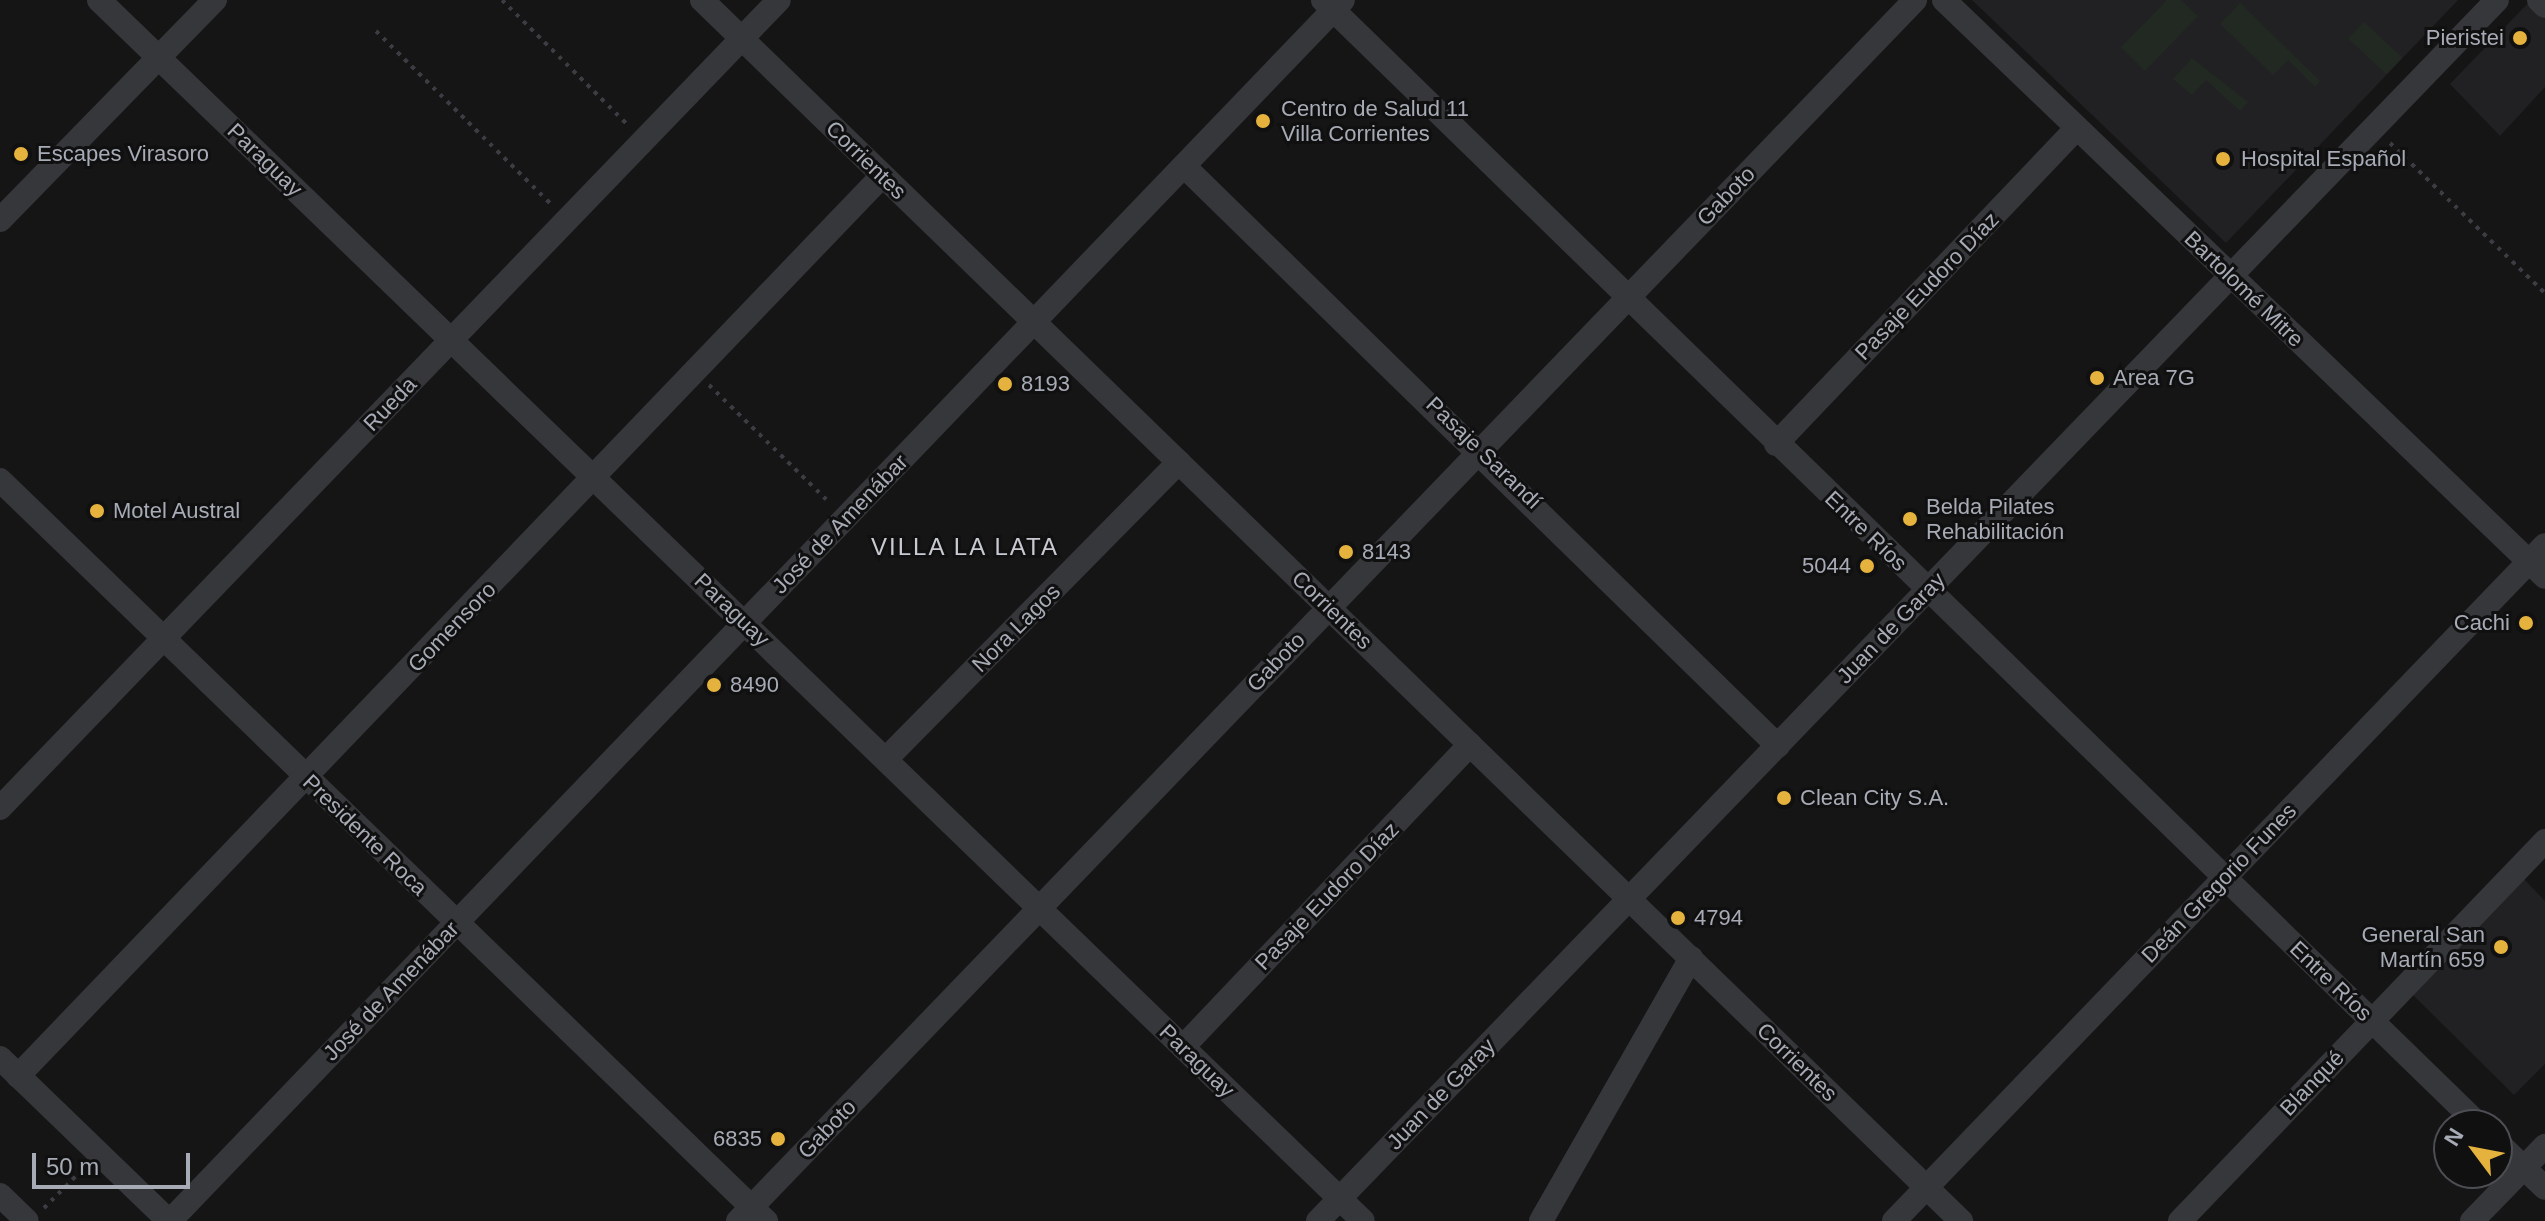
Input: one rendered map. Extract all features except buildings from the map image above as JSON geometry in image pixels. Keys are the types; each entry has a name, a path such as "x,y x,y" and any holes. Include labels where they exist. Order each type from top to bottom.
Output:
{"street":[{"name":"Paraguay","path":"99,0 1363,1221"},
{"path":"0,220 215,0"},
{"name":"Corrientes","path":"702,0 1961,1221"},
{"name":"Rueda","path":"0,808 779,0"},
{"name":"Gaboto","path":"752,1216 1039,908 1915,0"},
{"name":"Bartolomé Mitre","path":"1944,0 2231,276 2540,561"},
{"name":"Juan de Garay","path":"1318,1221 2497,0"},
{"path":"2539,0 2545,6"},
{"name":"Entre Ríos","path":"1333,3 1626,299 2463,1109"},
{"name":"José de Amenábar","path":"169,1221 1184,166 1333,3"},
{"name":"Pasaje Eudoro Díaz","path":"1776,444 2077,128"},
{"name":"Pasaje Sarandí","path":"1184,166 1481,449 1778,746"},
{"name":"Gomensoro","path":"18,1076 882,176"},
{"name":"Nora Lagos","path":"886,759 1179,462"},
{"name":"Presidente Roca","path":"0,480 457,922 752,1216"},
{"name":"Deán Gregorio Funes","path":"1894,1221 2224,878 2540,561"},
{"name":"Pasaje Eudoro Díaz","path":"1183,1047 1470,745"},
{"name":"Blanqué","path":"2180,1221 2545,841"},
{"path":"1541,1221 1691,958"},
{"path":"0,1058 169,1221"},
{"path":"2472,1221 2545,1146"},
{"path":"2513,1157 2545,1188"},
{"path":"0,1195 30,1221"}],"path":[{"path":"502,0 644,141"},
{"path":"376,31 567,220"},
{"path":"2374,128 2545,293"},
{"path":"696,372 845,518"},
{"path":"30,1221 98,1153"}],"shaded area":[{"name":"Hospital Español","path":"1972,0 2458,0 2226,243"},
{"path":"2167,0 2181,0 2198,16 2145,71 2121,47"},
{"path":"2531,0 2545,0 2545,87 2500,136 2450,84"},
{"path":"2240,3 2320,81 2315,87 2288,60 2273,75 2220,24"},
{"path":"2364,22 2402,57 2386,74 2348,39"},
{"path":"2192,58 2248,102 2240,111 2206,80 2192,95 2173,79"},
{"name":"General San Martín 659","path":"2524,879 2545,901 2545,1064 2514,1095 2411,993"}],"place":[{"name":"Pieristei","path":"2520,38"},
{"name":"Centro de Salud 11 Villa Corrientes","path":"1263,121"},
{"name":"Escapes Virasoro","path":"21,154"},
{"name":"Hospital Español","path":"2223,159"},
{"name":"Area 7G","path":"2097,378"},
{"name":"8193","path":"1005,384"},
{"name":"Motel Austral","path":"97,511"},
{"name":"Belda Pilates Rehabilitación","path":"1910,519"},
{"name":"8143","path":"1346,552"},
{"name":"5044","path":"1867,566"},
{"name":"Cachi","path":"2526,623"},
{"name":"8490","path":"714,685"},
{"name":"Clean City S.A.","path":"1784,798"},
{"name":"4794","path":"1678,918"},
{"name":"General San Martín 659","path":"2501,947"},
{"name":"6835","path":"778,1139"}],"district":[{"name":"VILLA LA LATA","path":"965,547"}]}
